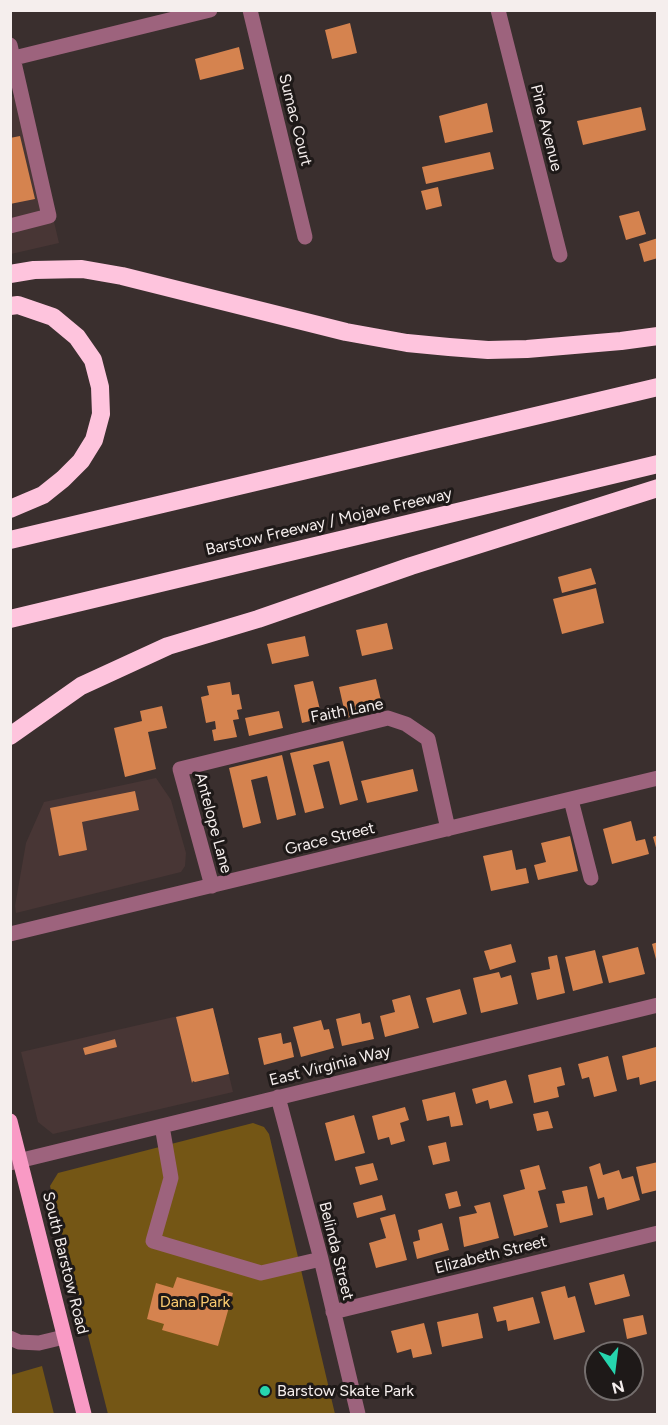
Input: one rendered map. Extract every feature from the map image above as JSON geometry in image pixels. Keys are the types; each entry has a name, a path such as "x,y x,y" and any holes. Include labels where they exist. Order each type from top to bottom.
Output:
{"highway":[{"path":"10,274 34,270 82,269 122,276 346,332 407,343 488,350 527,349 657,336"},
{"path":"10,306 18,306 53,317 77,337 93,360 100,387 101,414 94,440 75,467 43,495 10,509"},
{"path":"10,540 657,387"},
{"name":"Barstow Freeway / Mojave Freeway","path":"10,619 657,464"},
{"path":"10,736 81,686 168,646 258,619 411,566 657,488"}],"main road":[{"name":"South Barstow Road","path":"10,1121 16,1162 84,1414"}],"street":[{"path":"10,226 49,216 12,54 210,10"},
{"name":"Sumac Court","path":"250,10 305,237"},
{"name":"Pine Avenue","path":"498,10 560,255"},
{"name":"Faith Lane","path":"180,769 388,718 406,724 428,739 448,829"},
{"name":"Antelope Lane","path":"180,769 212,886"},
{"name":"Grace Street","path":"10,934 657,778"},
{"path":"571,800 591,878"},
{"name":"East Virginia Way","path":"16,1162 657,1005"},
{"name":"Belinda Street","path":"278,1097 321,1259 358,1414"},
{"path":"162,1126 171,1178 153,1241 261,1273 321,1259"},
{"name":"Elizabeth Street","path":"333,1312 657,1233"},
{"path":"10,1338 19,1342 39,1343 64,1337"}],"path":[{"path":"204,776 221,855 228,859"}],"shaded area":[{"path":"24,94 59,243 11,254 10,97"},
{"path":"156,778 171,800 186,853 185,866 181,872 16,913 15,906 26,843 44,802"},
{"path":"213,1008 233,1092 53,1134 38,1122 21,1052"}],"green space":[{"name":"Dana Park","path":"253,1123 264,1127 269,1134 335,1414 108,1414 50,1186 58,1173"},
{"path":"42,1366 54,1414 11,1414 11,1375"}],"building":[{"path":"350,23 357,53 332,59 325,30"},
{"path":"239,47 244,69 200,80 195,59"},
{"path":"487,103 493,132 445,143 439,116"},
{"path":"641,107 646,130 583,145 577,121"},
{"path":"20,136 35,199 10,204 10,138"},
{"path":"490,152 494,169 426,184 422,167"},
{"path":"438,187 442,206 426,210 421,191"},
{"path":"639,211 646,234 626,240 619,216"},
{"path":"658,238 658,258 644,262 639,244"},
{"path":"591,568 596,584 562,593 558,577"},
{"path":"596,588 604,623 562,634 553,599"},
{"path":"387,623 393,649 362,656 356,630"},
{"path":"305,636 309,656 272,664 267,644"},
{"path":"376,679 383,709 346,718 339,687"},
{"path":"313,681 322,718 302,723 294,685"},
{"path":"230,682 232,695 239,694 242,709 237,710 239,719 233,720 237,737 214,741 212,730 216,729 215,721 206,723 201,697 209,695 207,686"},
{"path":"162,706 167,728 148,732 156,769 125,777 114,728 142,721 140,711"},
{"path":"279,711 283,728 249,736 245,718"},
{"path":"343,741 358,800 340,805 329,761 313,765 324,808 305,813 290,753"},
{"path":"282,755 296,815 277,820 267,776 251,780 261,823 243,828 229,768"},
{"path":"413,769 418,791 367,803 361,781"},
{"path":"135,791 139,810 82,822 87,850 59,856 50,808"},
{"path":"631,821 636,841 645,839 649,854 612,864 603,829"},
{"path":"658,835 658,851 657,851 653,837"},
{"path":"570,836 578,871 538,880 534,865 546,862 541,843"},
{"path":"512,850 516,870 526,868 529,883 491,891 483,856"},
{"path":"658,942 658,963 657,963 652,944"},
{"path":"511,944 516,962 490,970 484,951"},
{"path":"638,947 645,974 609,983 602,956"},
{"path":"595,950 603,983 573,991 565,957"},
{"path":"557,955 565,993 537,1000 531,973 550,969 548,957"},
{"path":"499,972 501,978 511,975 518,1004 481,1013 473,978"},
{"path":"460,989 467,1014 433,1023 426,998"},
{"path":"410,995 419,1028 385,1037 380,1016 395,1012 392,1000"},
{"path":"213,1008 229,1074 192,1083 176,1017"},
{"path":"360,1013 362,1024 370,1022 374,1039 342,1046 336,1019"},
{"path":"321,1020 324,1030 329,1029 334,1048 301,1057 293,1027"},
{"path":"281,1033 283,1044 291,1042 294,1057 264,1065 258,1038"},
{"path":"115,1039 117,1047 85,1055 83,1048"},
{"path":"656,1047 658,1080 640,1085 639,1077 627,1080 622,1056"},
{"path":"608,1056 617,1091 594,1097 589,1077 582,1079 578,1064"},
{"path":"561,1067 565,1085 557,1087 559,1097 534,1103 528,1075"},
{"path":"506,1080 513,1103 490,1109 488,1100 476,1104 472,1089"},
{"path":"455,1092 463,1125 451,1127 449,1116 427,1121 422,1100"},
{"path":"405,1107 409,1120 400,1123 405,1141 391,1145 389,1137 378,1140 372,1116"},
{"path":"548,1111 553,1128 537,1131 533,1114"},
{"path":"354,1115 365,1153 335,1161 325,1123"},
{"path":"446,1142 450,1161 433,1165 428,1146"},
{"path":"658,1162 658,1190 642,1194 636,1167"},
{"path":"373,1163 378,1180 360,1185 355,1167"},
{"path":"600,1163 603,1175 619,1170 622,1179 633,1176 640,1200 607,1210 604,1197 598,1199 589,1167"},
{"path":"539,1165 546,1189 538,1191 548,1227 514,1236 503,1195 525,1189 520,1170"},
{"path":"587,1186 593,1215 560,1223 556,1204 565,1203 562,1191"},
{"path":"457,1191 461,1206 449,1209 445,1194"},
{"path":"382,1195 386,1210 357,1218 353,1203"},
{"path":"490,1202 499,1238 464,1247 459,1217 477,1213 474,1206"},
{"path":"395,1214 407,1260 376,1268 369,1243 386,1238 380,1218"},
{"path":"442,1223 449,1250 417,1259 413,1242 420,1240 418,1230"},
{"path":"624,1274 630,1296 595,1305 589,1283"},
{"path":"177,1277 233,1293 218,1346 162,1330 164,1324 147,1319 156,1283 173,1288"},
{"path":"565,1286 568,1298 575,1296 585,1332 554,1340 541,1292"},
{"path":"533,1297 540,1323 508,1331 506,1320 497,1322 493,1307"},
{"path":"478,1313 483,1338 442,1347 437,1322"},
{"path":"643,1315 647,1334 627,1339 623,1319"},
{"path":"424,1323 432,1354 413,1358 411,1349 397,1353 391,1331"}],"place":[{"name":"Barstow Skate Park","path":"265,1391"}]}
